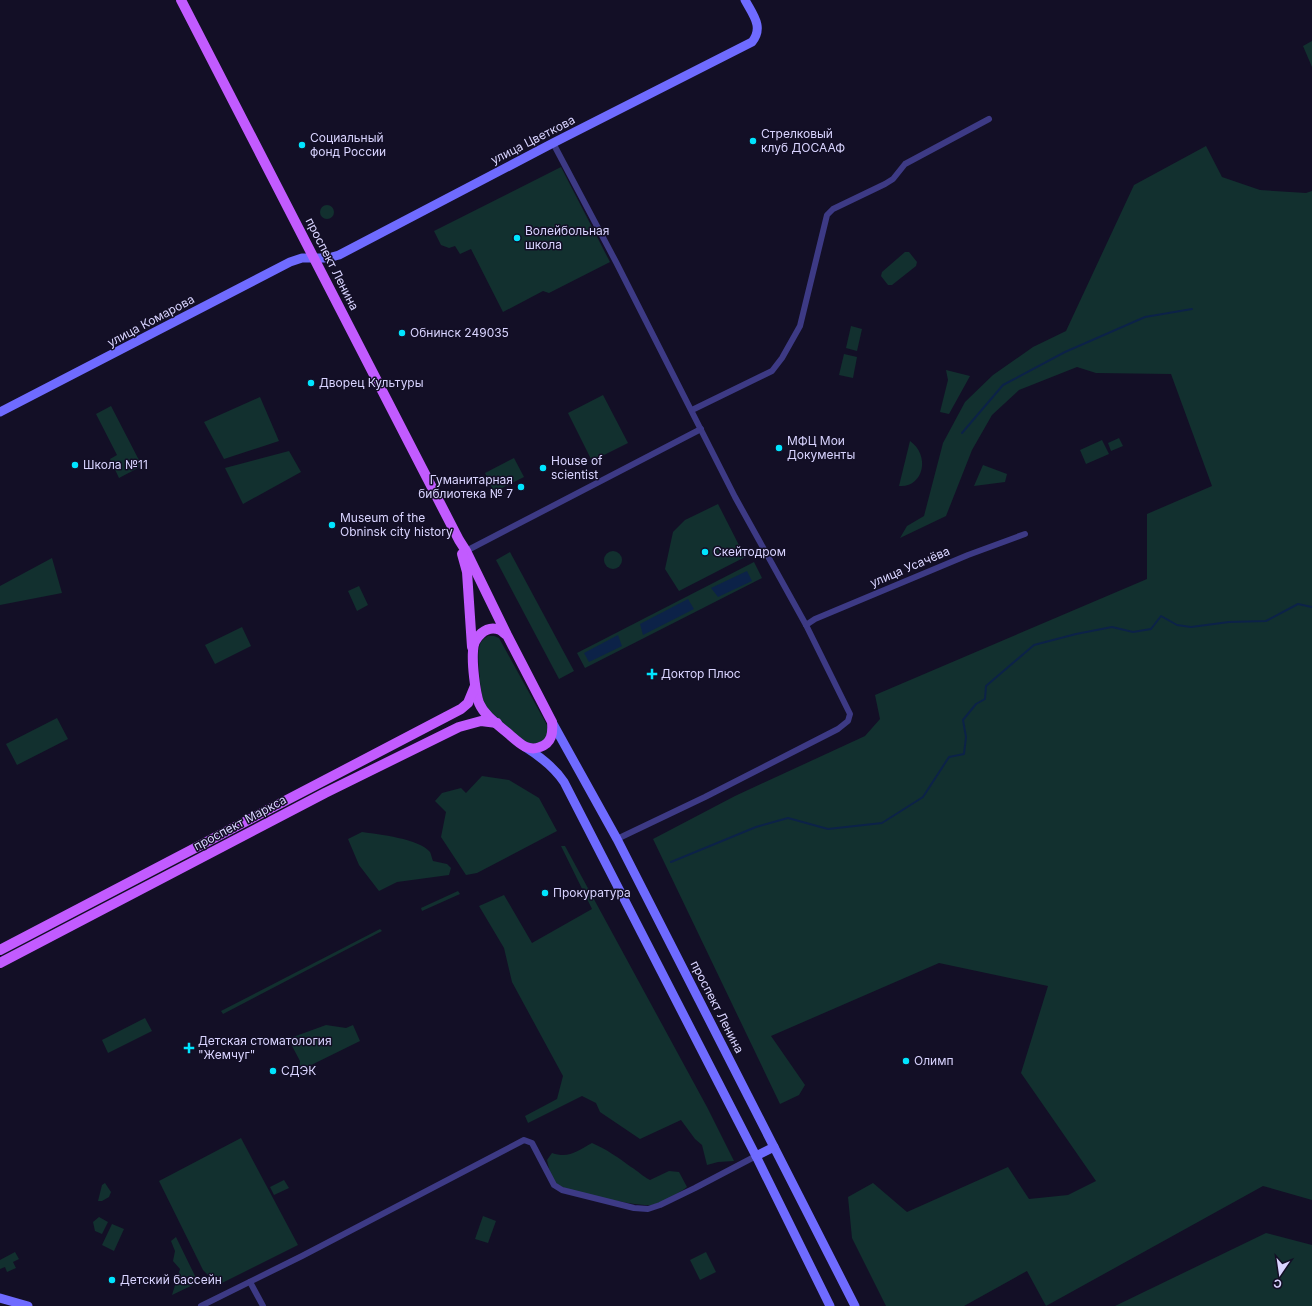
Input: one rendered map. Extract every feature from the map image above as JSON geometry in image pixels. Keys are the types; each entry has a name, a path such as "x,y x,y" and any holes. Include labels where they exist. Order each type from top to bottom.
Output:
{"main road":[{"name":"проспект Ленина","path":"181,0 466,551 552,722 617,839 855,1306"},
{"name":"улица Цветкова","path":"315,258 328,258 339,255 553,143 752,42 758,35 757,23 745,0"},
{"name":"улица Комарова","path":"0,412 290,262 302,258 315,258"},
{"name":"проспект Ленина","path":"459,540 468,572 472,650 477,696 483,709 522,746"},
{"path":"472,650 476,639 483,631 493,629 499,630 507,635"},
{"name":"проспект Маркса","path":"0,950 461,709 468,703 476,686"},
{"path":"453,713 459,727"},
{"name":"проспект Маркса","path":"0,963 325,793 459,727 481,721 497,723"},
{"path":"522,746 535,749 545,745 553,732 552,722"},
{"path":"522,746 540,756 553,768 564,782 756,1156 830,1306"},
{"path":"756,1156 774,1147"},
{"path":"0,1298 13,1304 28,1306"}],"street":[{"path":"692,410 772,371 782,358 800,326 826,222 828,215 833,209 885,184 893,179 905,164 989,119"},
{"path":"553,143 692,410 735,497 806,625 850,714 848,721 838,729 805,747 617,839"},
{"path":"466,551 701,429"},
{"name":"улица Усачёва","path":"806,625 815,619 968,555 1024,534"},
{"path":"202,1306 524,1140 532,1144 554,1185 562,1190 634,1208 648,1209 660,1205 695,1188 756,1156"},
{"path":"250,1282 262,1306"}],"green space":[{"path":"1312,41 1312,67 1303,46"},
{"path":"1206,146 1222,177 1260,190 1306,193 1312,191 1312,1200 1263,1186 1046,1306 1027,1271 964,1306 886,1306 852,1238 848,1197 873,1183 907,1212 1008,1167 1029,1199 1068,1195 1096,1181 1021,1073 1048,986 939,963 771,1036 805,1085 799,1095 780,1104 653,839 735,796 865,736 880,719 875,695 1147,579 1147,514 1212,486 1171,374 1096,373 1077,367 1019,390 992,415 972,450 946,516 900,538 907,526 924,516 943,443 965,402 993,375 1033,347 1066,331 1134,185"},
{"name":"Волейбольная школа","path":"561,167 610,262 549,293 543,291 503,312 471,249 460,254 455,246 449,248 441,245 434,231"},
{"path":"327,205 332,207 334,212 332,217 327,219 322,217 320,212 322,207"},
{"path":"905,252 909,252 917,262 916,266 892,285 888,285 881,276 882,272"},
{"path":"851,326 862,329 857,351 846,348"},
{"path":"844,354 857,357 853,378 839,375"},
{"path":"946,370 970,376 949,414 940,412 948,380"},
{"path":"603,395 628,443 592,461 568,413"},
{"path":"260,397 279,441 224,459 204,422"},
{"path":"111,406 142,466 119,478 110,459 117,455 96,414"},
{"path":"1119,438 1123,446 1111,451 1108,443"},
{"path":"1102,440 1109,454 1086,464 1080,450"},
{"path":"910,441 917,447 921,455 921,470 919,477 914,482 899,486"},
{"path":"289,451 301,472 243,504 225,468"},
{"path":"514,458 524,477 494,492 485,473"},
{"path":"983,465 1007,474 1005,482 974,486"},
{"name":"Скейтодром","path":"718,504 745,557 679,591 665,569 673,532 685,520"},
{"path":"613,551 619,554 622,560 619,566 613,569 607,566 604,560 607,554"},
{"path":"510,552 574,671 559,679 496,560"},
{"path":"52,558 62,593 0,605 0,586"},
{"path":"754,562 762,578 585,668 577,653"},
{"path":"359,586 368,605 357,611 348,591"},
{"path":"242,627 251,646 215,664 205,645"},
{"path":"488,636 499,638 548,727 548,736 539,744 530,743 521,739 488,712 484,705 479,669 479,646"},
{"path":"57,718 68,739 17,765 6,744"},
{"path":"482,776 509,780 539,798 557,831 477,873 466,875 441,837 446,812 435,801 442,793 461,788 466,793"},
{"path":"362,832 408,840 425,847 430,852 433,861 447,864 451,868 449,875 397,882 379,891 359,865 348,839"},
{"path":"561,846 565,846 707,1107 734,1161 718,1162 707,1165 702,1145 695,1139 681,1120 640,1139 600,1112 596,1103 582,1096 528,1123 525,1116 557,1099 563,1076 512,982 504,948 479,906 504,895 532,943 592,909"},
{"path":"458,891 460,894 422,911 421,908"},
{"path":"380,929 382,931 223,1014 221,1011"},
{"path":"145,1018 152,1031 108,1053 102,1040"},
{"path":"326,1025 346,1028 353,1025 360,1041 299,1071 300,1061 291,1044 293,1037"},
{"path":"241,1138 298,1245 218,1285 203,1270 159,1181"},
{"path":"592,1143 612,1154 650,1180 669,1171 679,1172 687,1187 675,1195 659,1202 651,1205 644,1205 589,1195 558,1185 552,1177 547,1160 552,1153 558,1155 568,1155"},
{"path":"284,1180 289,1188 274,1195 270,1187"},
{"path":"105,1183 111,1192 109,1197 102,1201 98,1201 102,1185"},
{"path":"483,1216 496,1221 488,1243 475,1239"},
{"path":"99,1217 108,1222 102,1234 95,1231 93,1222"},
{"path":"112,1224 124,1229 114,1251 102,1245"},
{"path":"1266,1233 1312,1245 1312,1306 1115,1306"},
{"path":"176,1237 196,1278 195,1284 172,1295 180,1269 173,1261 175,1251 171,1241"},
{"path":"15,1252 19,1259 13,1262 16,1268 7,1272 5,1267 0,1269 0,1260"},
{"path":"706,1252 716,1272 700,1280 690,1260"}],"water":[{"path":"747,571 752,581 718,597 711,588"},
{"path":"688,599 694,609 643,635 640,624"},
{"path":"618,635 622,646 589,662 584,653"}],"waterway":[{"path":"962,433 1003,385 1065,352 1145,317 1192,309"},
{"path":"671,862 756,827 788,818 828,829 882,823 923,797 949,757 964,754 966,737 963,720 976,704 985,699 986,686 1034,645 1076,634 1112,627 1133,632 1151,629 1161,616 1177,625 1191,627 1229,622 1266,621 1298,604 1312,607"}],"place":[{"name":"Стрелковый клуб ДОСААФ","path":"753,141"},
{"name":"Социальный фонд России","path":"302,145"},
{"name":"Волейбольная школа","path":"517,238"},
{"name":"Обнинск 249035","path":"402,333"},
{"name":"Дворец Культуры","path":"311,383"},
{"name":"МФЦ Мои Документы","path":"779,448"},
{"name":"Школа №11","path":"75,465"},
{"name":"House of scientist","path":"543,468"},
{"name":"Гуманитарная библиотека № 7","path":"521,487"},
{"name":"Museum of the Obninsk сity history","path":"332,525"},
{"name":"Скейтодром","path":"705,552"},
{"name":"Доктор Плюс","path":"652,674"},
{"name":"Прокуратура","path":"545,893"},
{"name":"Детская стоматология \"Жемчуг\"","path":"189,1048"},
{"name":"Олимп","path":"906,1061"},
{"name":"СДЭК","path":"273,1071"},
{"name":"Детский бассейн","path":"112,1280"}]}
